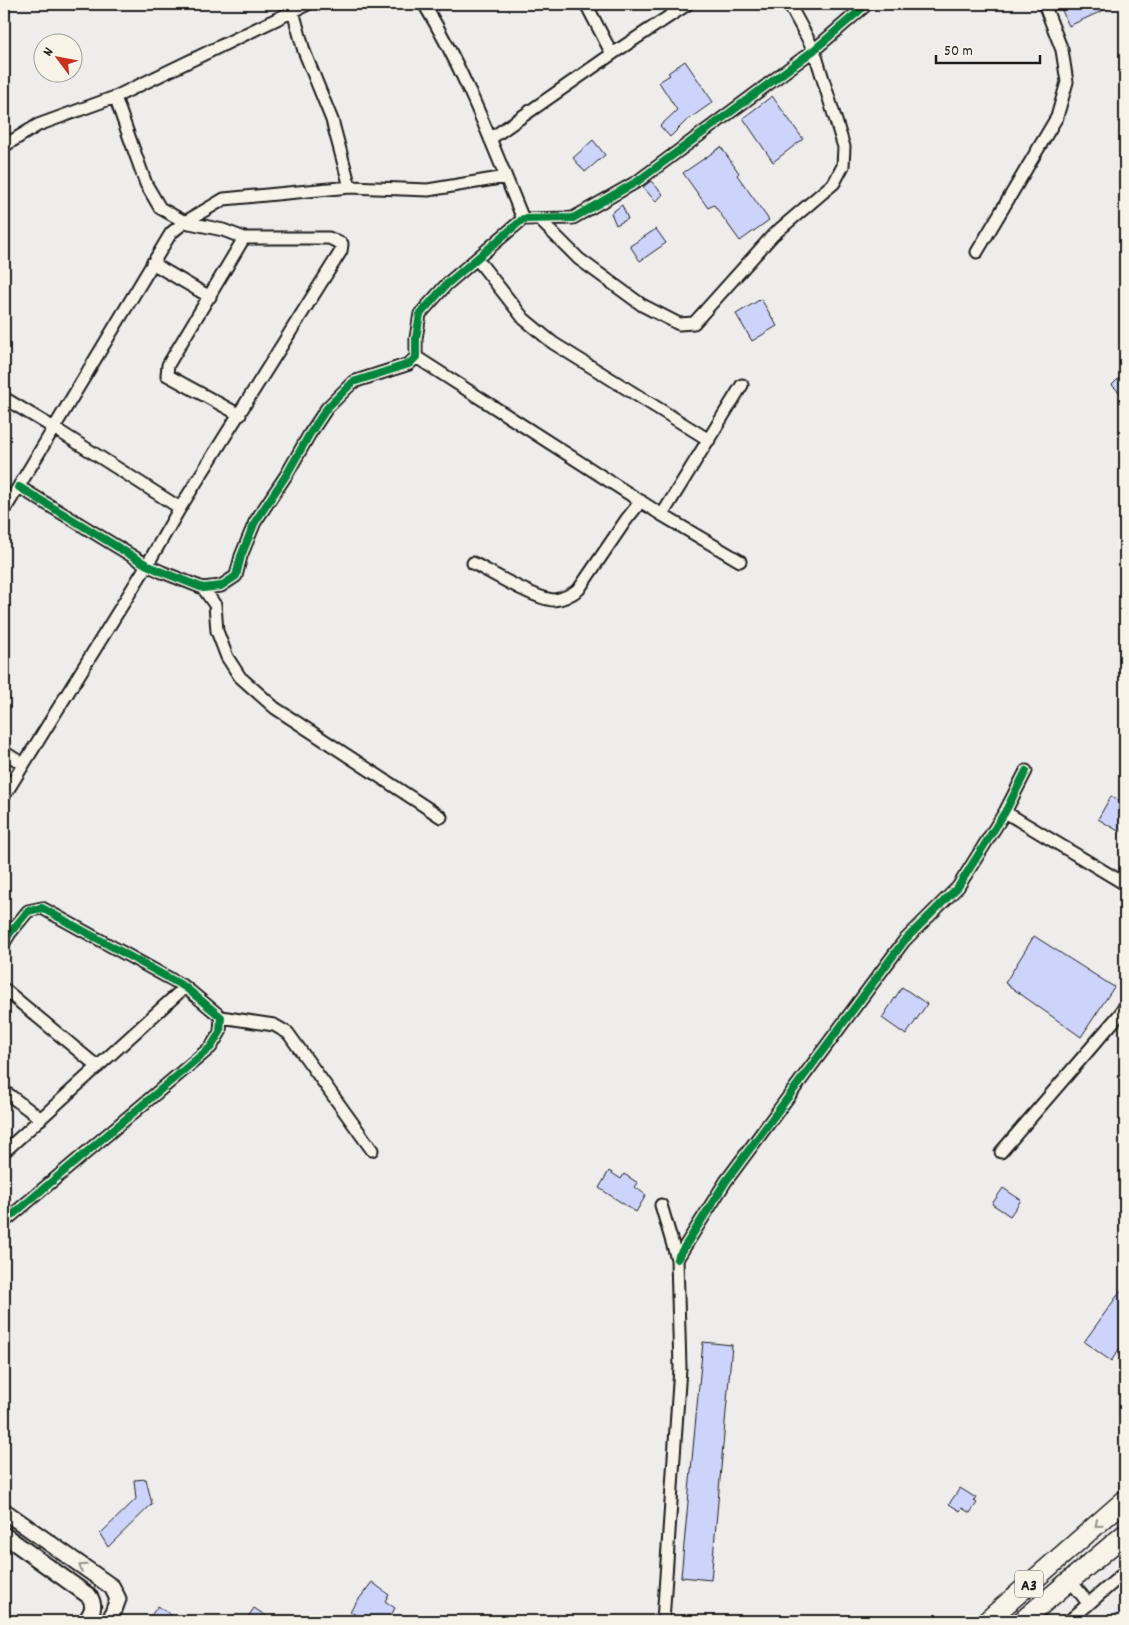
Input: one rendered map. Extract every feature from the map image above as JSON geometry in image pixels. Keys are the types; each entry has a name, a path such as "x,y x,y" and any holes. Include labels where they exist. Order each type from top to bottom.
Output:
{"main road":[{"name":"A3","path":"988,1621 1125,1500"},
{"name":"A3","path":"1022,1621 1125,1534"},
{"path":"1070,1547 1086,1566"}],"street":[{"path":"4,146 38,125 114,96 308,4"},
{"path":"424,4 444,38 490,139 523,219"},
{"path":"586,4 612,54"},
{"path":"490,139 612,54 688,4"},
{"path":"539,219 578,259 642,306 679,324 694,323 773,235 834,183 843,166 844,147 814,50 789,4"},
{"path":"19,487 147,565 204,588 221,586 236,576 241,556 255,522 327,408 353,382 409,364 416,357 416,338 420,314 447,284 523,219 573,218 638,181 814,50 868,4"},
{"path":"977,252 1057,117 1067,82 1062,50 1044,4"},
{"path":"293,11 304,51 332,120 350,187"},
{"path":"4,796 147,565 180,508 341,251 342,244 329,238 244,238 223,230 185,222 160,208 146,184 114,96"},
{"path":"6,503 19,487 171,233 185,222 224,200 350,187 428,190 506,177"},
{"path":"240,415 167,375 168,364 210,298 244,238"},
{"path":"477,259 524,319 553,343 709,440"},
{"path":"152,263 210,298"},
{"path":"416,357 662,515 740,561"},
{"path":"662,515 742,385"},
{"path":"4,398 180,508"},
{"path":"473,563 524,590 553,600 567,597 579,589 641,501"},
{"path":"204,588 215,605 217,631 227,657 240,677 275,708 442,816"},
{"path":"4,752 23,764"},
{"path":"677,1259 732,1173 904,940 958,887 1005,812 1026,771"},
{"path":"1005,812 1125,884"},
{"path":"4,943 28,911 42,908 186,987 220,1017 274,1025 288,1033 372,1150"},
{"path":"4,1152 186,987"},
{"path":"4,989 98,1066"},
{"path":"1001,1152 1125,1006"},
{"path":"4,1222 211,1048 220,1032 220,1017"},
{"path":"4,1091 41,1119"},
{"path":"661,1205 677,1259 680,1368 663,1621"},
{"path":"4,1511 112,1587 118,1598 110,1621"},
{"path":"4,1536 89,1596 93,1603 93,1611 86,1621"},
{"path":"1069,1621 1125,1572"},
{"path":"1070,1580 1088,1603"}],"shaded area":[{"path":"1125,1602 1125,1621 1103,1621"}],"building":[{"path":"1059,4 1117,4 1069,26"},
{"path":"685,61 713,102 686,121 670,137 660,126 677,110 659,82"},
{"path":"772,96 803,139 773,162 743,118"},
{"path":"593,140 605,155 585,172 573,158"},
{"path":"721,147 739,173 737,175 769,220 740,241 714,205 708,208 683,173"},
{"path":"651,181 663,194 656,202 643,187"},
{"path":"622,205 628,219 616,225 611,213"},
{"path":"656,229 666,243 640,261 630,246"},
{"path":"761,299 777,326 752,341 736,314"},
{"path":"1125,372 1125,398 1112,385"},
{"path":"1111,796 1125,805 1125,823 1120,832 1098,819"},
{"path":"1034,936 1114,987 1081,1037 1005,983"},
{"path":"902,987 927,1004 906,1035 882,1018"},
{"path":"609,1171 621,1179 624,1174 638,1183 635,1187 646,1195 636,1212 599,1188"},
{"path":"1003,1188 1021,1200 1010,1216 992,1204"},
{"path":"1125,1285 1125,1341 1111,1361 1084,1342"},
{"path":"703,1342 732,1345 711,1580 681,1577"},
{"path":"146,1479 152,1504 108,1547 100,1534 136,1499 134,1480"},
{"path":"960,1488 976,1498 974,1501 977,1503 970,1513 962,1508 960,1511 949,1504"},
{"path":"372,1582 389,1595 385,1601 395,1608 388,1621 379,1621 373,1617 370,1621 364,1621 350,1611"},
{"path":"158,1606 180,1621 147,1621"},
{"path":"254,1608 274,1621 245,1621"}],"cycle path":[{"path":"19,487 147,565 203,588 221,586 236,576 241,556 255,522 327,408 353,382 409,364 416,357 416,338 420,314 447,284 523,219 573,218 638,181 814,50 867,4"},
{"path":"677,1259 726,1181 904,941 958,887 1005,812 1026,771"},
{"path":"4,943 28,911 42,908 185,987 221,1017 220,1032 211,1047 4,1222"}]}
